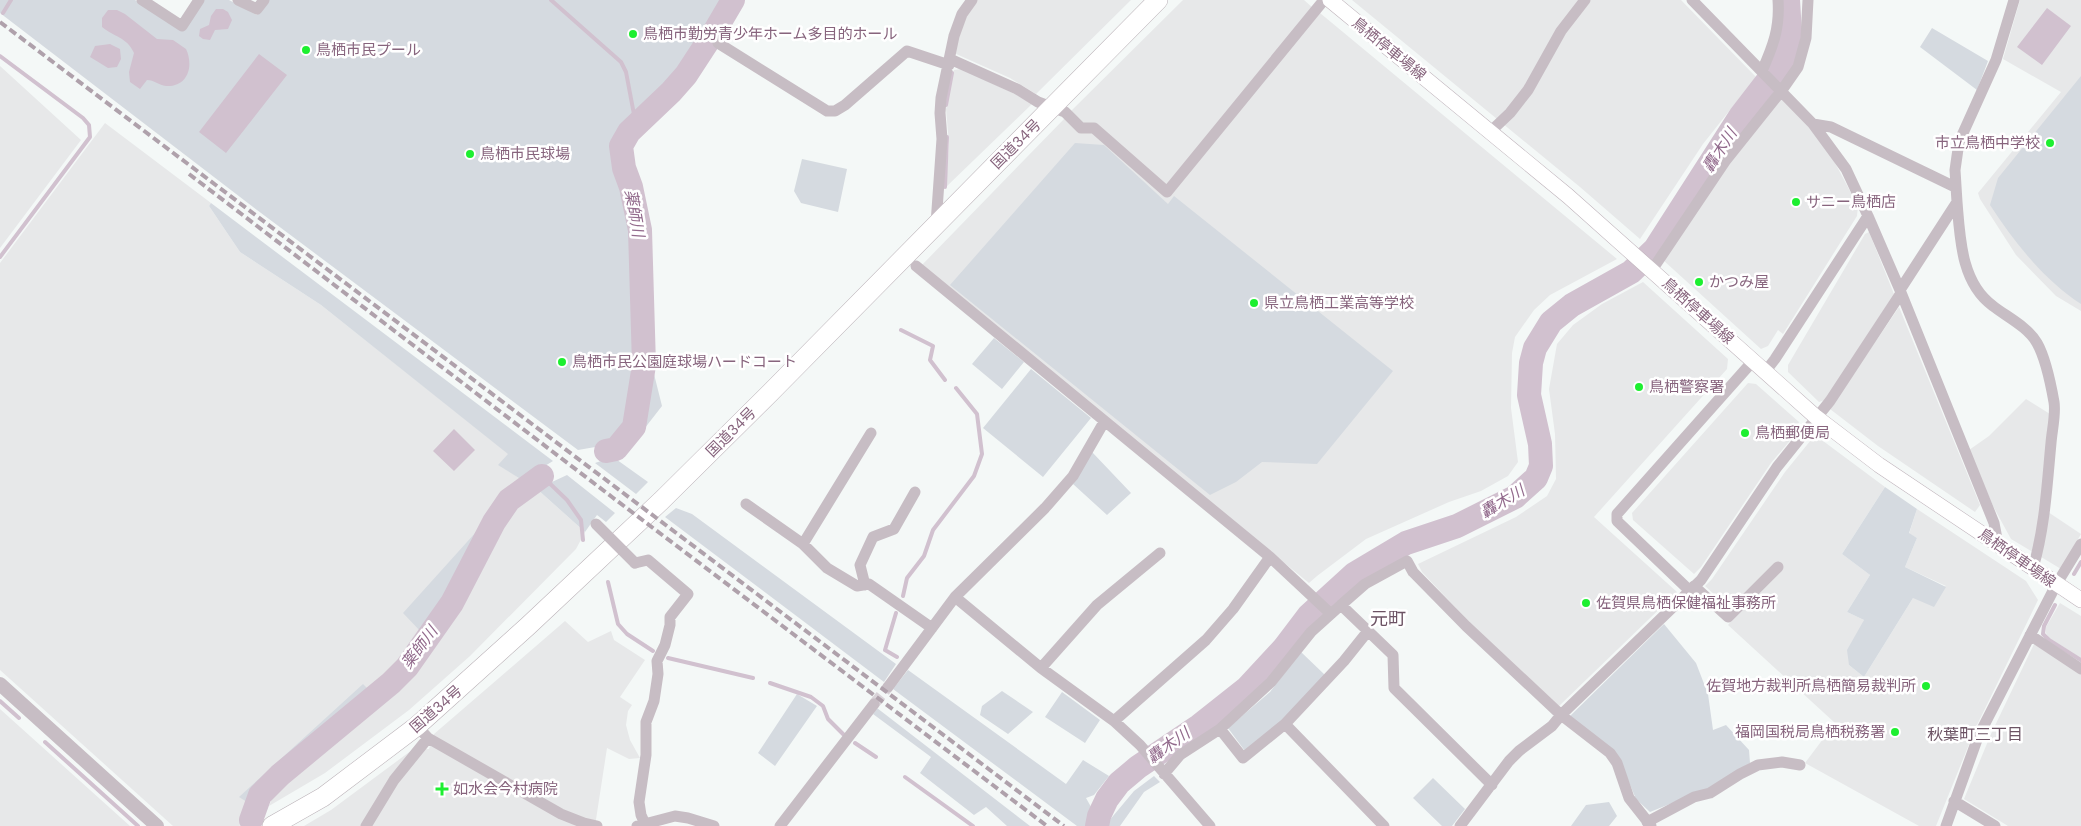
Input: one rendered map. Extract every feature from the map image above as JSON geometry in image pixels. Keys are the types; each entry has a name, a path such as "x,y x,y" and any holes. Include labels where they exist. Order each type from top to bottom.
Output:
{"highway":[{"name":"国道34号","path":"272,826 323,797 422,732 528,626 661,501 1158,0"}],"main road":[{"name":"鳥栖停車場線","path":"1330,0 1568,196 1816,417 1879,465 2081,600"}],"street":[{"path":"142,0 182,26 199,0"},
{"path":"238,0 257,9 264,0"},
{"path":"936,225 942,139 940,113 954,36 962,14 972,0"},
{"path":"718,42 827,111 835,111 845,105 907,51 949,62 1018,89 1038,102 1065,112 1081,128 1094,128 1167,192 1324,0"},
{"path":"1490,132 1510,113 1528,90 1561,30 1585,0"},
{"path":"1692,0 1782,90 1813,124 1846,169 1900,292 1994,524 1998,544"},
{"path":"1764,73 1779,23 1778,0"},
{"path":"1652,270 1726,160 1798,67 1806,38 1808,0"},
{"path":"2014,0 1996,60 1959,142 1955,170 1955,187 1961,245 1967,268 1983,298 2026,331 2036,342 2041,353 2054,403 2045,510 2034,568"},
{"path":"1813,124 1831,127 1955,187"},
{"path":"1460,826 1519,750 1552,726 1561,715 1701,580 1777,467 1830,401 1957,202"},
{"path":"1765,372 1868,216"},
{"path":"916,266 1270,557 1331,614"},
{"path":"1753,361 1617,514 1617,521 1692,588 1728,617 1778,567"},
{"path":"888,687 955,597 1045,508 1073,476 1104,422"},
{"path":"803,544 871,432"},
{"path":"865,584 860,565 873,537 894,529 916,492"},
{"path":"746,504 803,544 827,568 858,586 869,584 932,628"},
{"path":"596,524 635,563 648,560 688,594 670,617 665,645 656,661 658,674 654,701 646,722 646,756 639,802 643,825 675,816 714,826"},
{"path":"1946,826 1978,737 2056,585 2081,544"},
{"path":"1041,668 1097,605 1160,553"},
{"path":"1114,721 1206,640 1233,609 1270,557"},
{"path":"1164,774 1180,755 1220,729 1272,682 1311,632 1341,605 1365,584 1407,561 1414,572 1466,626 1561,715 1610,753 1617,763 1629,798 1649,824 1694,797 1710,793 1758,765 1782,762 1800,765"},
{"path":"955,597 1041,668 1114,721 1140,745 1142,750 1210,826"},
{"path":"1341,605 1392,655 1394,688 1492,785"},
{"path":"1220,729 1243,758 1286,724 1344,661 1368,631"},
{"path":"2030,635 2081,669"},
{"path":"0,684 157,826"},
{"path":"780,826 874,704"},
{"path":"1286,724 1384,826"},
{"path":"366,826 422,732 561,814 597,826"},
{"path":"1954,801 1995,826"}],"shaded area":[{"path":"0,0 135,0 183,31 204,0 229,0 257,15 268,0 728,0 691,61 668,89 623,132 618,148 634,237 638,351 628,423 619,437 601,446 578,450 257,210 0,13"},
{"path":"977,0 1131,0 1036,94 1010,78 954,53 965,18"},
{"path":"1183,0 1304,0 1313,8 1167,188 1082,123 1071,111"},
{"path":"1352,0 1681,0 1756,77 1703,144 1640,239 1580,187"},
{"name":"市立鳥栖中学校","path":"2020,0 2081,0 2081,311 2056,296 2016,255 1978,193 2061,92 2003,59"},
{"path":"2047,8 2071,26 2042,65 2017,47"},
{"path":"216,9 223,9 228,12 232,20 228,29 215,30 210,40 203,39 199,36 200,29 209,25 211,16"},
{"path":"108,10 117,10 125,14 157,39 173,40 186,49 189,68 184,79 180,83 166,86 147,80 140,89 130,82 129,72 134,53 124,40 102,27 102,18"},
{"name":"県立鳥栖工業高等学校","path":"1320,13 1617,259 1550,295 1534,310 1515,337 1512,353 1511,408 1518,462 1508,476 1481,491 1449,502 1366,539 1309,583 921,266 1065,118 1094,132 1166,197"},
{"path":"1932,28 1988,61 1977,90 1920,47"},
{"path":"110,44 120,49 121,59 117,67 108,68 90,57 95,46"},
{"path":"259,54 287,75 226,153 199,132"},
{"path":"0,66 81,140 0,248"},
{"path":"961,69 1032,104 946,187 949,144 946,109 954,70"},
{"name":"市立鳥栖中学校","path":"2081,76 2081,304 2042,272 2009,233 1990,205 1998,178"},
{"path":"1781,96 1826,146 1858,206 1857,216 1783,334 1778,330 1768,346 1761,349 1663,260 1730,159"},
{"path":"105,123 211,203 209,206 240,252 321,305 509,454 499,465 522,480 506,491 485,522 450,592 422,633 385,678 275,770 247,802 243,824 239,826 173,826 0,670 0,263"},
{"path":"1075,143 1104,145 1168,204 1174,196 1393,371 1317,464 1262,462 1236,482 1210,495 950,285"},
{"path":"802,159 847,169 838,212 801,203 794,191"},
{"path":"211,203 553,461 522,480 498,465 508,454 321,305 240,252 209,206"},
{"path":"1869,232 1894,294 1825,400 1819,402 1788,372 1788,365 1865,234"},
{"path":"1643,282 1728,359 1727,369 1594,517 1677,592 1559,706 1470,623 1422,572 1418,564 1516,517 1547,496 1556,479 1555,434 1549,389 1557,344 1573,325 1602,304"},
{"path":"1899,307 1980,505 1975,512 1878,446 1830,409"},
{"path":"994,338 1024,362 1002,389 972,364"},
{"path":"651,362 662,406 641,433"},
{"path":"1031,369 1091,418 1043,477 983,428"},
{"path":"1748,383 1756,384 1799,422 1793,437 1771,463 1701,567 1694,574 1633,520 1632,513"},
{"path":"2026,399 2050,414 2042,508 2081,534 2061,569 2011,539 1993,506 1969,450 1989,436"},
{"path":"454,429 475,450 454,471 433,451"},
{"path":"1815,435 1885,487 1842,554 1870,575 1847,612 1864,620 1849,665 1864,677 1913,598 1946,586 1905,567 1917,538 1909,534 1917,509 2026,581 2038,600 1976,727 1936,826 1919,826 1805,763 1835,723 1728,625 1737,615 1705,586 1712,579 1785,472"},
{"path":"1092,452 1131,493 1107,515 1073,484"},
{"path":"613,457 648,482 636,494 595,463"},
{"path":"567,475 615,513 606,522 597,515 585,532 537,489"},
{"path":"1885,487 1917,509 1909,533 1917,538 1905,567 1946,587 1934,607 1913,598 1864,677 1849,665 1847,650 1864,620 1847,612 1870,575 1842,554"},
{"path":"537,489 585,532 576,549 470,656 409,710 325,773 269,806 274,794 328,744 384,702 414,670 473,587 514,509"},
{"path":"676,508 692,514 896,664 884,682 665,517"},
{"path":"485,522 450,592 422,633 403,613"},
{"path":"2060,603 2081,616 2081,658 2049,638 2046,633 2046,627"},
{"path":"565,621 588,642 611,631 614,640 645,660 620,697 632,705 628,711 626,725 630,740 640,758 629,759 607,748 595,826 304,826 331,810 412,750 429,749 434,734"},
{"path":"1664,624 1696,663 1708,694 1713,730 1726,725 1749,750 1750,763 1707,789 1650,812 1636,799 1618,756 1570,716"},
{"path":"2034,644 2081,674 2081,826 2008,826 1964,799 1991,734"},
{"path":"1301,652 1325,675 1282,722 1245,751 1228,728 1270,692"},
{"path":"908,670 1066,784 1083,760 1109,776 1094,795 1086,798 1095,814 1092,826 1077,826 893,689"},
{"path":"363,684 369,690 275,770 247,802 239,797"},
{"path":"1002,691 1033,712 1008,734 980,715 982,706"},
{"path":"1062,692 1100,720 1085,743 1045,717"},
{"path":"797,694 817,706 775,766 758,753"},
{"path":"877,708 1030,826 1007,826 986,807 974,815 920,773 931,757 873,714"},
{"path":"0,709 130,826 0,826"},
{"path":"1154,776 1160,782 1144,792 1120,826 1107,826 1108,822 1134,791"},
{"path":"1433,778 1465,809 1452,826 1442,826 1413,798"},
{"path":"1609,802 1617,816 1609,826 1571,826 1586,805"}],"waterway":[{"path":"3,13 11,0"},
{"path":"551,0 621,62 626,72 636,125"},
{"name":"薬師川","path":"606,451 616,449 634,427 644,365 640,230 631,187 624,168 621,146 629,132 686,75 733,0"},
{"name":"轟木川","path":"1097,826 1099,816 1107,799 1119,783 1138,767 1199,726 1247,688 1284,648 1309,615 1354,574 1406,543 1457,526 1515,497 1536,478 1541,466 1540,444 1529,395 1531,363 1535,348 1551,322 1572,305 1631,272 1655,249 1741,115 1782,62 1790,33 1788,0"},
{"path":"0,56 83,118 89,125 90,137 0,257"},
{"path":"946,105 952,73"},
{"path":"945,187 947,137"},
{"path":"901,330 933,346 930,360 945,380"},
{"path":"903,596 907,578 924,556 933,530 974,476 982,454 977,414 956,388"},
{"path":"542,476 567,500 581,520 583,540"},
{"name":"薬師川","path":"251,820 260,795 280,775 391,683 407,667 452,603 494,522 509,500 542,476"},
{"path":"2074,574 2081,562"},
{"path":"608,582 618,624 627,634 653,651"},
{"path":"2055,605 2044,626 2043,634 2049,640 2081,660"},
{"path":"896,613 885,650 897,657"},
{"path":"668,658 753,678"},
{"path":"770,683 811,697 823,706 828,719 844,735"},
{"path":"0,701 19,718"},
{"path":"45,742 138,826"},
{"path":"855,743 876,757"},
{"path":"905,777 973,826"}],"tunnel":[{"path":"874,704 888,687"}],"railway":[{"path":"0,22 1064,826"},
{"path":"189,174 1047,826"}],"place":[{"name":"鳥栖市勤労青少年ホーム多目的ホール","path":"633,34"},
{"name":"鳥栖市民プール","path":"306,50"},
{"name":"市立鳥栖中学校","path":"2050,143"},
{"name":"鳥栖市民球場","path":"470,154"},
{"name":"サニー鳥栖店","path":"1796,202"},
{"name":"かつみ屋","path":"1699,282"},
{"name":"県立鳥栖工業高等学校","path":"1254,303"},
{"name":"鳥栖市民公園庭球場ハードコート","path":"562,362"},
{"name":"鳥栖警察署","path":"1639,387"},
{"name":"鳥栖郵便局","path":"1745,433"},
{"name":"佐賀県鳥栖保健福祉事務所","path":"1586,603"},
{"name":"佐賀地方裁判所鳥栖簡易裁判所","path":"1926,686"},
{"name":"福岡国税局鳥栖税務署","path":"1895,732"},
{"name":"如水会今村病院","path":"442,789"}],"district":[{"name":"元町","path":"1388,619"},
{"name":"秋葉町三丁目","path":"1975,734"}]}
